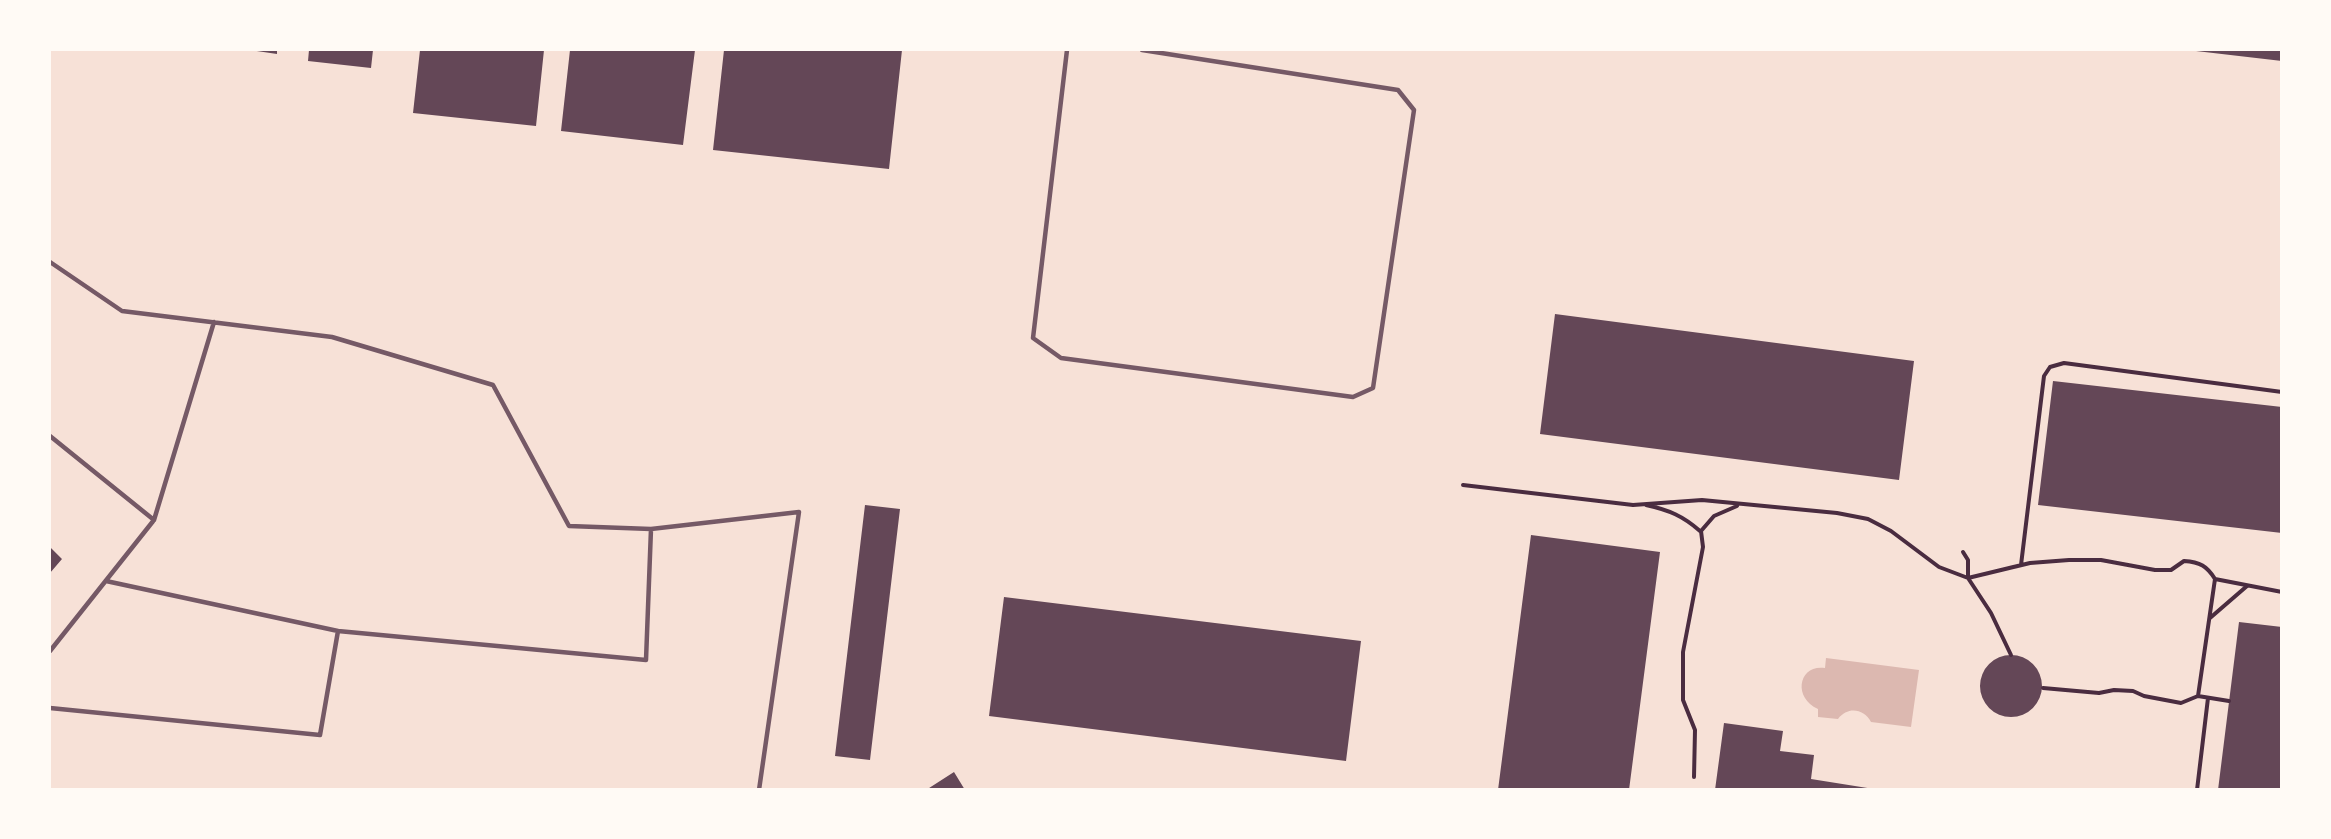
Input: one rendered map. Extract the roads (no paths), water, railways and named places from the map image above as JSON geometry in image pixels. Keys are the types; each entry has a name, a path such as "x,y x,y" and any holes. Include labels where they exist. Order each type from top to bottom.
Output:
{"lane":[{"path":"1067,50 1033,338 1061,358 1353,397 1373,388 1414,110 1398,90 1142,50"},
{"path":"50,262 122,311 332,337 493,385 569,526 651,529 799,512 759,789"},
{"path":"50,651 154,520 214,322"},
{"path":"50,436 154,520"},
{"path":"106,581 338,631 646,660 651,529"},
{"path":"50,708 320,735 338,631"}]}
